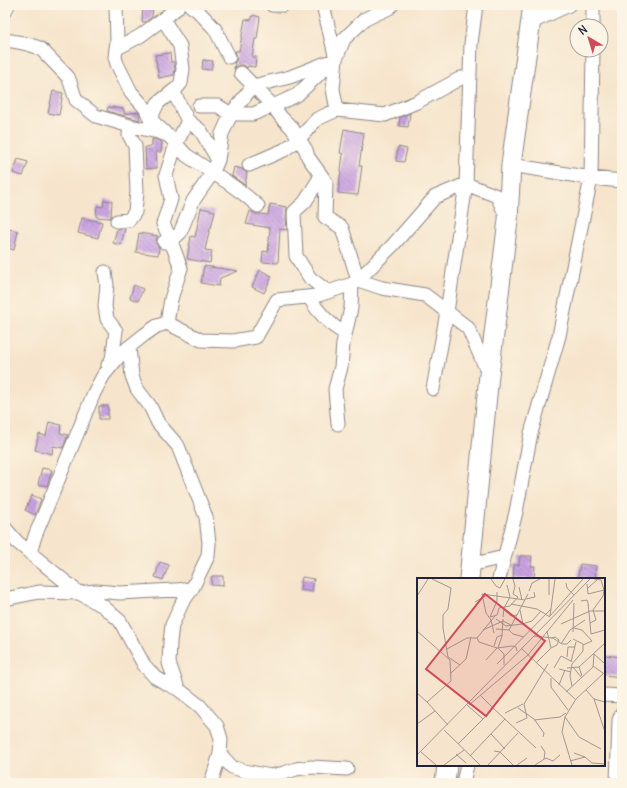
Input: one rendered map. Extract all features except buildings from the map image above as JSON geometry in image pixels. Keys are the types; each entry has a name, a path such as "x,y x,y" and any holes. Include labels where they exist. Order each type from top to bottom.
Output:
{"highway":[{"path":"469,572 508,220 511,165 533,5"},
{"path":"445,783 447,766"}],"street":[{"path":"5,11 8,5"},
{"path":"116,5 117,41 115,56 117,64 131,92 146,109 150,119 186,155 213,172 258,206"},
{"path":"116,49 140,36 177,8 178,5"},
{"path":"272,5 283,5"},
{"path":"323,5 336,59"},
{"path":"337,110 333,89 336,59 344,39 365,20 390,8 392,5"},
{"path":"433,389 447,312 466,184 471,44 476,5"},
{"path":"530,24 569,5"},
{"path":"593,5 593,18"},
{"path":"194,7 215,29 229,57"},
{"path":"150,119 158,103 177,88 181,82 183,69 180,46 163,18"},
{"path":"5,40 21,42 41,49 68,77 76,100 96,116 158,132 172,140"},
{"path":"499,578 516,512 531,433 559,336 591,178 593,58"},
{"path":"168,241 180,233 193,201 213,172 218,160 222,134 231,114 253,86 290,77 336,59"},
{"path":"199,106 218,106 231,114 253,114 297,95 336,59"},
{"path":"241,73 292,128 306,150 308,157 326,182 325,218 342,228 348,245 355,282 343,344 342,362 335,389 338,424"},
{"path":"249,165 284,150 299,139 317,119 337,110 385,116 417,102 461,78 470,77"},
{"path":"173,91 188,121 201,131 218,160"},
{"path":"167,323 171,298 181,268 168,241 163,224 172,199 166,175 172,140 188,121"},
{"path":"117,221 129,220 135,212 137,192 135,146 129,135 130,126"},
{"path":"496,196 505,188 511,165 591,178 622,181"},
{"path":"322,176 305,202 294,212 296,256 310,278 328,292"},
{"path":"30,553 38,529 94,392 103,376 121,354 144,335 157,326 167,323 201,340 233,341 256,337 277,300 316,296 355,282 393,245 435,197 466,184 496,196 508,220"},
{"path":"103,376 105,369 112,359 116,331 107,320 105,306 105,272"},
{"path":"355,282 425,295 468,328 490,375"},
{"path":"309,297 318,312 345,334"},
{"path":"129,347 132,376 137,389 150,406 158,423 178,446 206,517 209,543 208,556 192,589 182,603 172,625 169,663 178,689"},
{"path":"5,528 17,542 79,593 103,606 120,621 144,665 155,677 178,689 200,706 217,726 221,739 220,754 211,783"},
{"path":"469,572 504,558"},
{"path":"5,599 39,592 79,593 96,591 120,593 192,589"},
{"path":"605,695 622,696"},
{"path":"617,783 619,720 622,713"},
{"path":"220,754 232,767 271,776 296,769 311,767 347,769"},
{"path":"464,783 467,766"}]}
